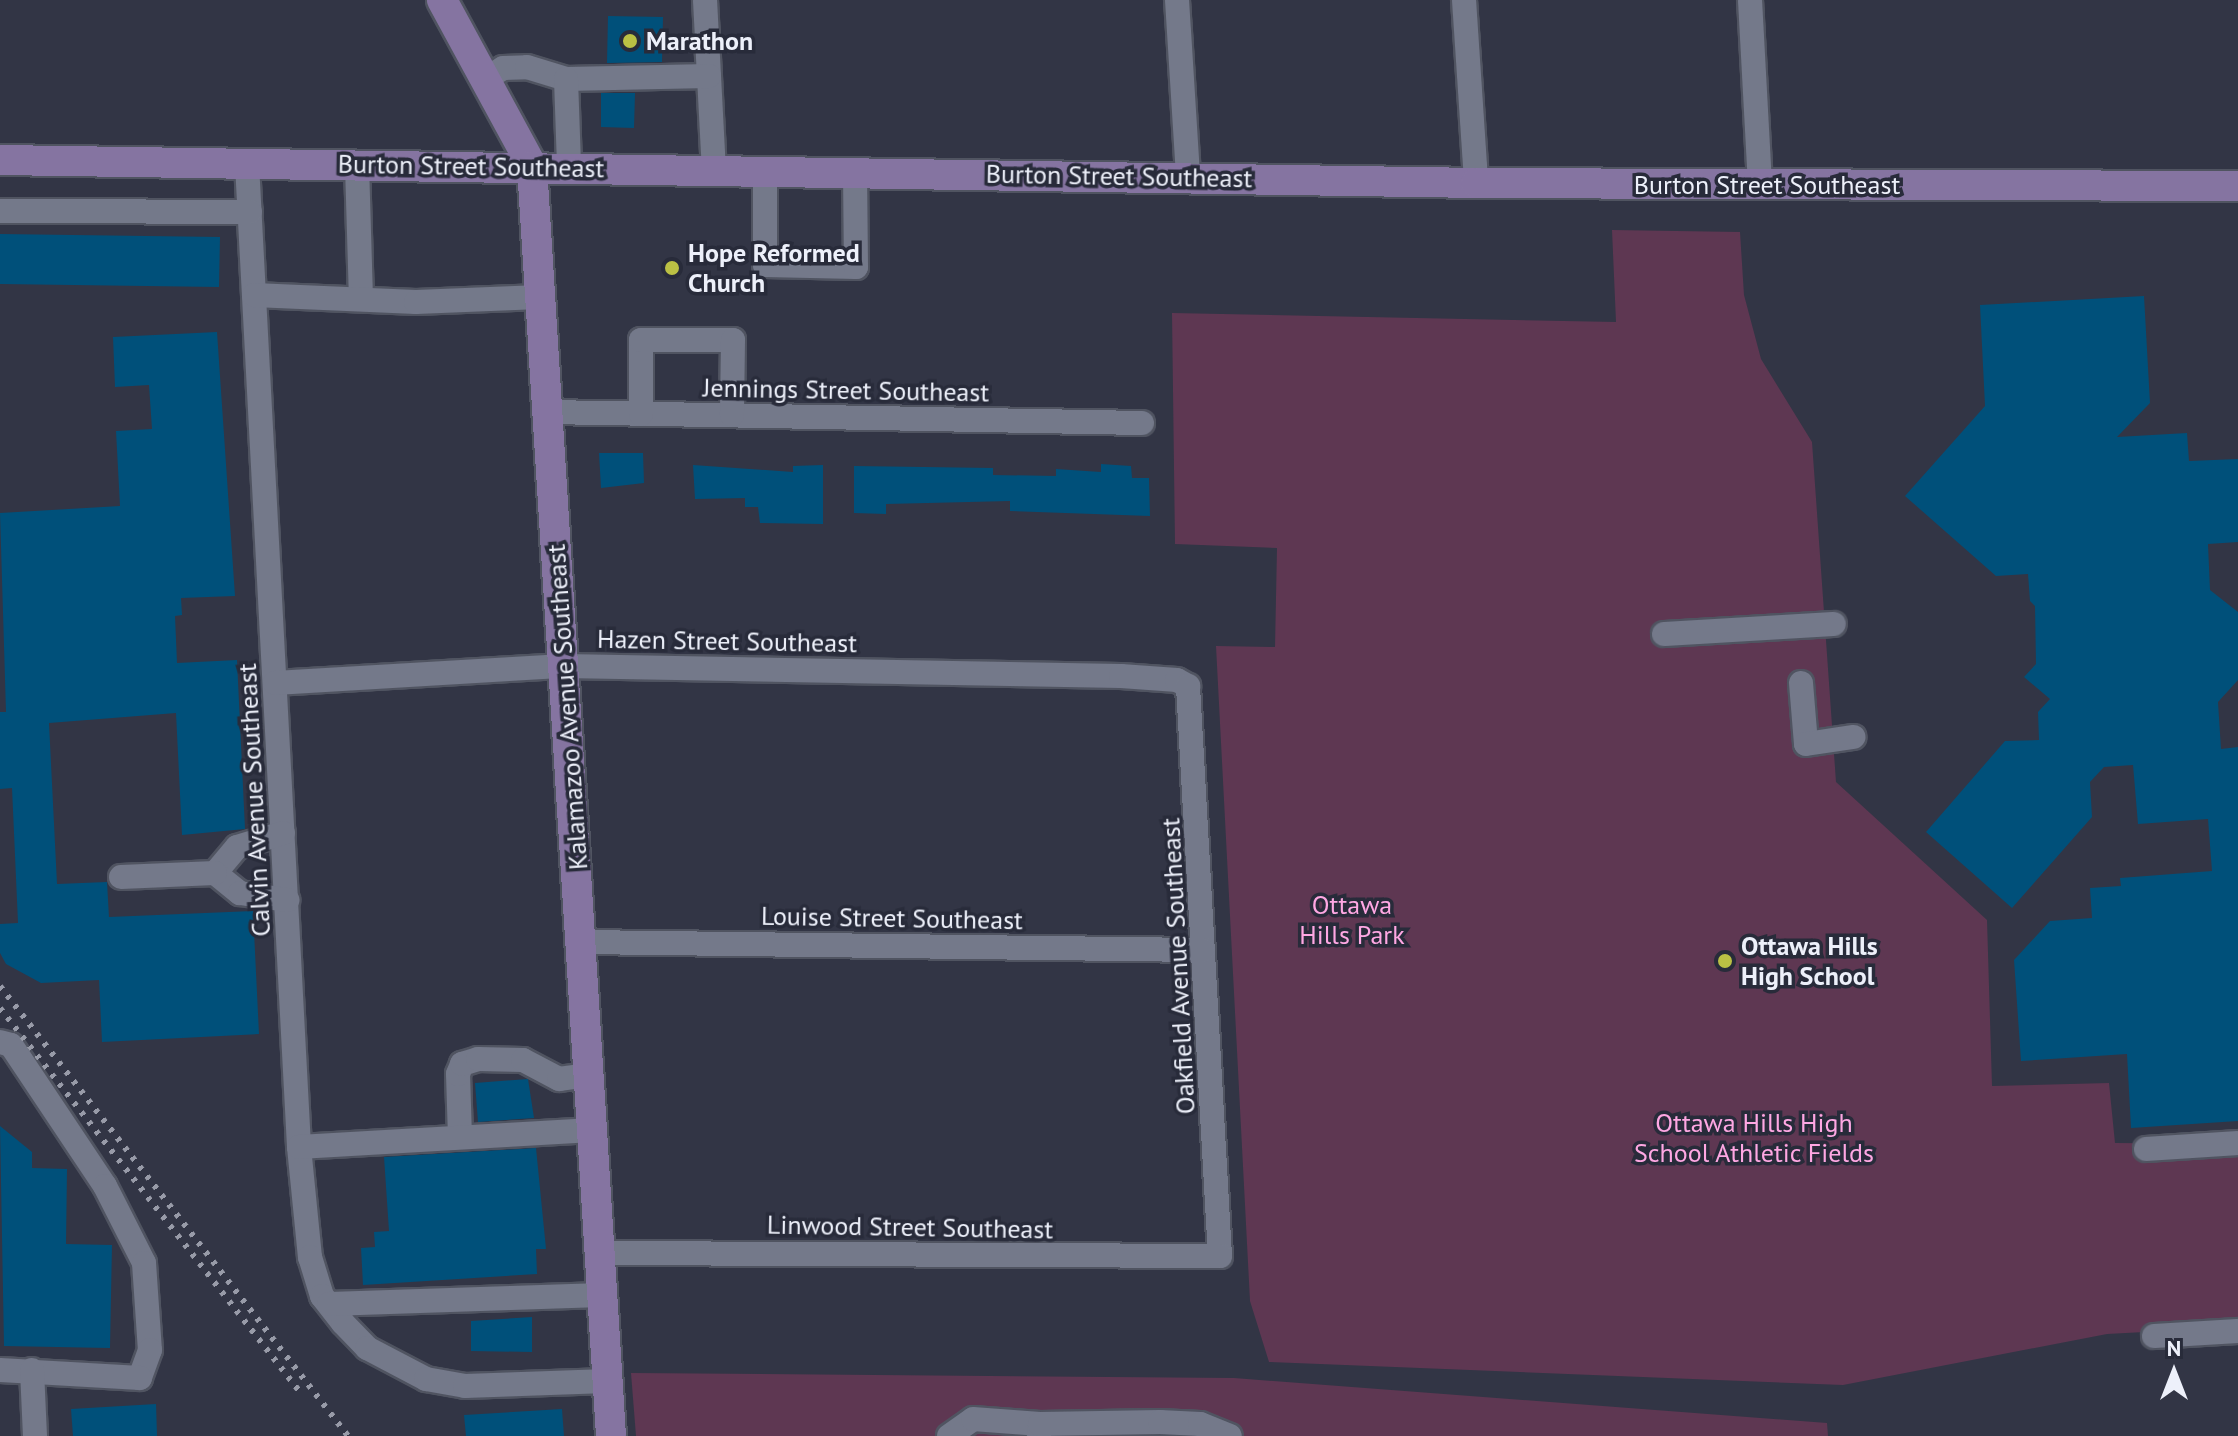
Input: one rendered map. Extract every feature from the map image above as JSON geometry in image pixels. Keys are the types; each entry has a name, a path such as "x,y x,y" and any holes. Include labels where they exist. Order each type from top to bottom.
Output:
{"main road":[{"name":"Kalamazoo Avenue Southeast","path":"442,0 532,166 611,1436"},
{"name":"Burton Street Southeast","path":"0,160 1476,183 2238,186"}],"street":[{"path":"705,0 714,169"},
{"path":"1177,0 1188,177"},
{"path":"1464,0 1476,183"},
{"path":"1750,0 1760,186"},
{"path":"485,79 503,68 527,67 566,79 709,76"},
{"path":"566,79 569,167"},
{"name":"Calvin Avenue Southeast","path":"247,164 299,1147 310,1257 329,1304 367,1348 426,1379 465,1386 607,1381"},
{"path":"357,165 361,299"},
{"path":"765,170 765,265 856,267 855,172"},
{"path":"0,211 250,212"},
{"path":"254,295 361,299 540,297"},
{"path":"641,414 641,340 733,340 732,415"},
{"name":"Jennings Street Southeast","path":"548,412 1142,423"},
{"path":"1664,634 1834,624"},
{"name":"Hazen Street Southeast","path":"275,683 564,666 1177,680"},
{"name":"Oakfield Avenue Southeast","path":"1177,680 1188,686 1194,727 1220,1256"},
{"path":"1801,683 1806,744 1853,737"},
{"path":"215,873 237,847 283,833"},
{"path":"121,877 215,873 240,893 287,900"},
{"name":"Louise Street Southeast","path":"581,942 1203,950"},
{"path":"0,1042 11,1045 105,1186 144,1263 150,1350 140,1378 0,1370"},
{"path":"460,1137 458,1074 462,1064 510,1059 532,1063 559,1079 589,1075"},
{"path":"299,1147 593,1130"},
{"path":"2146,1149 2238,1143"},
{"name":"Linwood Street Southeast","path":"600,1253 1220,1256"},
{"path":"329,1304 602,1295"},
{"path":"2154,1336 2238,1331"},
{"path":"32,1370 35,1436"},
{"path":"949,1436 973,1419 1040,1430 1200,1424 1230,1436"}],"green space":[{"name":"Ottawa Hills High School Athletic Fields","path":"1612,230 1740,232 1744,295 1761,359 1812,442 1836,782 1987,920 1992,1086 2109,1083 2115,1143 2238,1144 2238,1327 2107,1334 1843,1385 1269,1362 1250,1301 1216,646 1275,647 1277,548 1175,544 1172,313 1616,322"},
{"path":"631,1373 1234,1378 1827,1423 1828,1436 636,1436"}],"building":[{"path":"608,16 663,17 662,62 607,63"},
{"path":"601,93 635,93 634,128 601,127"},
{"path":"0,234 220,237 219,287 0,284"},
{"path":"2144,296 2150,403 2117,437 2187,433 2189,461 2238,459 2238,542 2208,544 2210,590 2238,612 2238,680 2218,702 2221,749 2238,747 2238,1121 2131,1128 2127,1054 2021,1061 2014,960 2050,921 2092,918 2090,888 2121,886 2120,878 2212,871 2208,819 2138,824 2133,765 2104,767 2090,782 2092,817 2012,908 1926,832 2005,741 2039,740 2038,712 2050,699 2024,677 2036,664 2035,606 2030,601 2028,574 1996,576 1905,496 1985,406 1980,305"},
{"path":"217,332 235,596 181,598 182,615 175,616 177,663 237,660 245,829 182,835 176,713 49,723 57,884 107,882 109,917 253,911 259,1034 102,1042 99,980 41,983 6,964 0,953 0,924 18,923 12,788 0,789 0,712 6,712 0,513 120,506 116,431 152,429 149,385 115,387 113,337"},
{"path":"599,453 643,453 644,483 601,488"},
{"path":"1101,464 1131,466 1132,478 1149,478 1150,516 1010,511 1010,501 886,504 886,514 854,513 854,466 993,468 993,475 1056,476 1056,469 1101,472"},
{"path":"693,465 793,472 793,466 823,465 823,524 760,523 758,507 745,507 745,498 695,499"},
{"path":"528,1079 534,1118 478,1122 475,1083"},
{"path":"0,1126 32,1152 32,1168 67,1169 66,1244 112,1245 110,1348 4,1346"},
{"path":"536,1148 546,1249 536,1249 537,1274 363,1285 361,1248 375,1247 374,1232 389,1231 384,1157"},
{"path":"532,1317 532,1352 471,1351 471,1321"},
{"path":"156,1404 157,1436 73,1436 71,1409"},
{"path":"562,1409 564,1436 466,1436 464,1415"}],"railway":[{"path":"0,986 348,1436"},
{"path":"0,1008 301,1393"}],"place":[{"name":"Marathon","path":"630,41"},
{"name":"Hope Reformed Church","path":"672,268"},
{"name":"Ottawa Hills High School","path":"1725,961"}],"park label":[{"name":"Ottawa Hills Park","path":"1352,920"}]}
